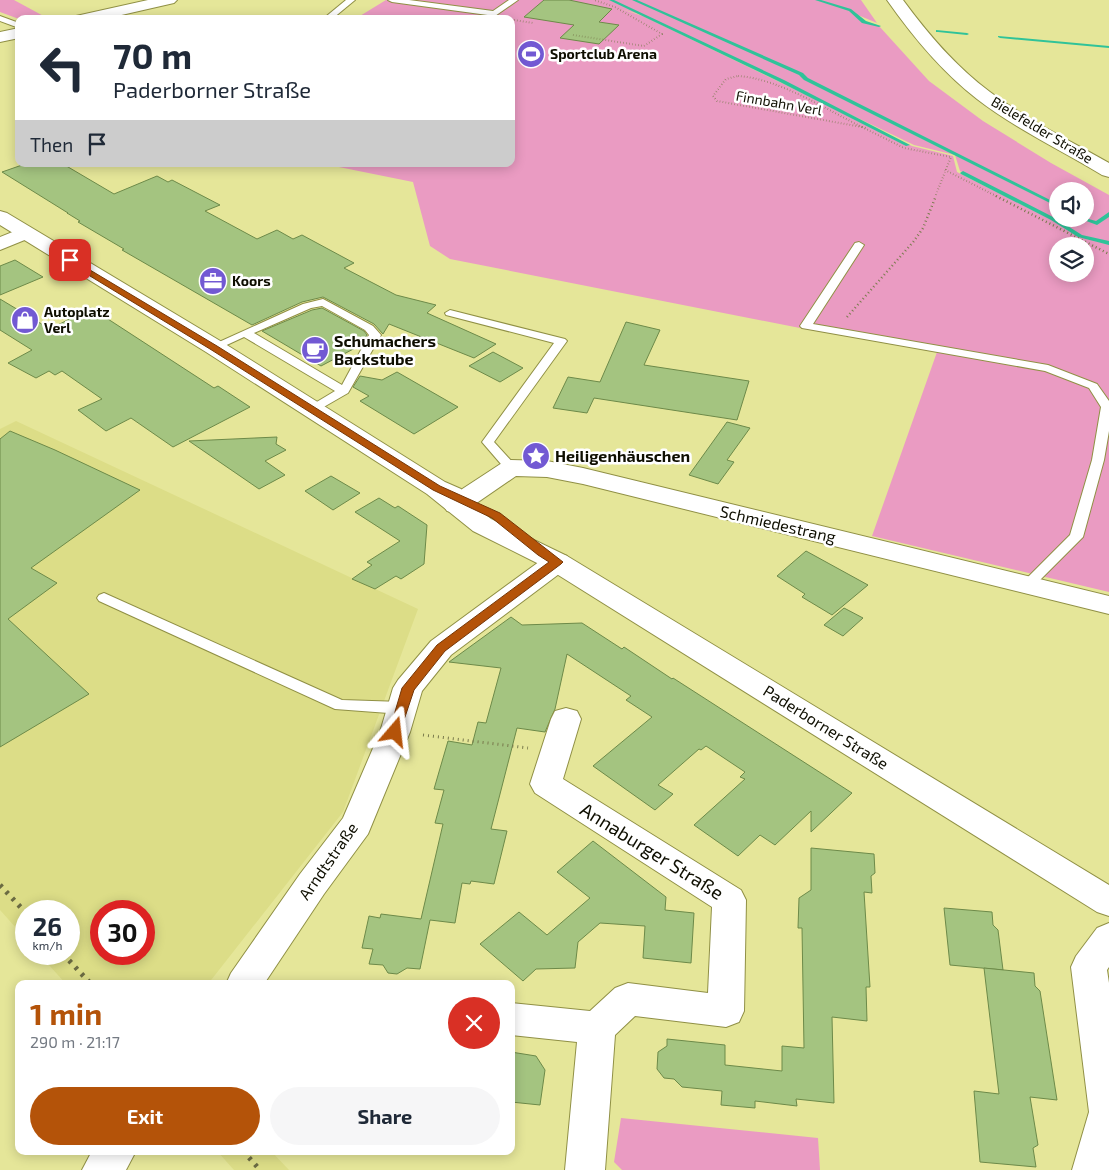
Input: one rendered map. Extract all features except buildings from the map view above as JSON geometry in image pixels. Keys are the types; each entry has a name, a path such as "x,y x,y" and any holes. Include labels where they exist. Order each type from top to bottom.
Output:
{"street":[{"path":"100,15 169,0"},
{"name":"Bielefelder Straße","path":"895,0 927,43 969,83 999,106 1109,171"},
{"path":"0,37 15,34"},
{"name":"Paderborner Straße","path":"0,217 214,348 460,503 472,519 499,535 549,557 1109,902"},
{"path":"0,244 25,233"},
{"path":"460,503 511,468"},
{"name":"Schmiedestrang","path":"511,468 547,469 583,476 1109,605"},
{"name":"Arndtstraße","path":"250,980 312,884 356,825 398,720 408,688 441,648 549,557"},
{"name":"Annaburger Straße","path":"566,719 546,784 729,900 726,1011 628,999 597,1028"},
{"path":"1092,1170 1108,1112 1089,967 1109,938"},
{"path":"515,1019 597,1028 585,1170"},
{"path":"102,1170 113,1155"}],"lane":[{"path":"332,15 351,0"},
{"path":"392,0 495,14 514,0"},
{"path":"0,18 15,24"},
{"path":"859,245 806,326 1048,368 1093,386 1107,407 1098,460 1076,537 1028,584"},
{"path":"214,348 307,306 323,302 369,328 375,335 344,391 311,409"},
{"path":"450,313 561,341 488,442 511,468"},
{"path":"245,333 344,391"},
{"path":"104,598 340,705 398,720"}],"path":[{"path":"573,35 644,46 662,34 616,7 594,0"},
{"path":"515,20 533,22"},
{"name":"Finnbahn Verl","path":"843,322 914,241 923,228 951,156 904,148 866,128 778,86 750,77 738,76 726,79 713,96 717,101 733,105 866,128"},
{"path":"944,170 1109,254"},
{"path":"398,720 556,751"}],"shaded area":[{"path":"0,0 14,0 42,15 15,15 15,18 0,12"},
{"path":"386,0 861,0 877,23 853,13 864,22 879,26 929,81 983,121 1085,182 1049,182 1049,218 960,171 955,155 914,145 643,15 621,9 643,16 912,146 953,156 957,172 1049,218 1049,227 1094,227 1094,187 1109,195 1109,592 872,536 937,352 805,329 450,259 430,246 413,182 339,167 515,167 515,15 362,15"},
{"path":"16,421 418,609 343,812 211,980 62,980 49,965 80,965 80,900 15,900 15,927 0,910 0,429"},
{"path":"621,1118 818,1138 820,1170 622,1170 614,1162"},
{"path":"221,1155 275,1155 289,1170 234,1170"}],"waterway":[{"path":"611,0 782,81 908,145"},
{"path":"634,0 801,74 806,79 1049,201"},
{"path":"817,0 850,10 864,22 879,26"},
{"path":"938,31 967,34"},
{"path":"1000,37 1109,47"},
{"path":"963,173 1053,219 1080,236 1109,243"},
{"path":"1094,222 1097,223 1109,214"}],"railway":[{"path":"0,885 15,901"},
{"path":"73,965 87,980"},
{"path":"247,1155 260,1170"}],"place":[{"name":"Sportclub Arena","path":"531,54"},
{"name":"Koors","path":"213,281"},
{"name":"Autoplatz Verl","path":"25,320"},
{"name":"Schumachers Backstube","path":"315,350"},
{"name":"Heiligenhäuschen","path":"536,456"}],"route":[{"path":"70,260 436,488 487,510 509,525 542,553 557,562 441,648 408,688 395,732"}]}
